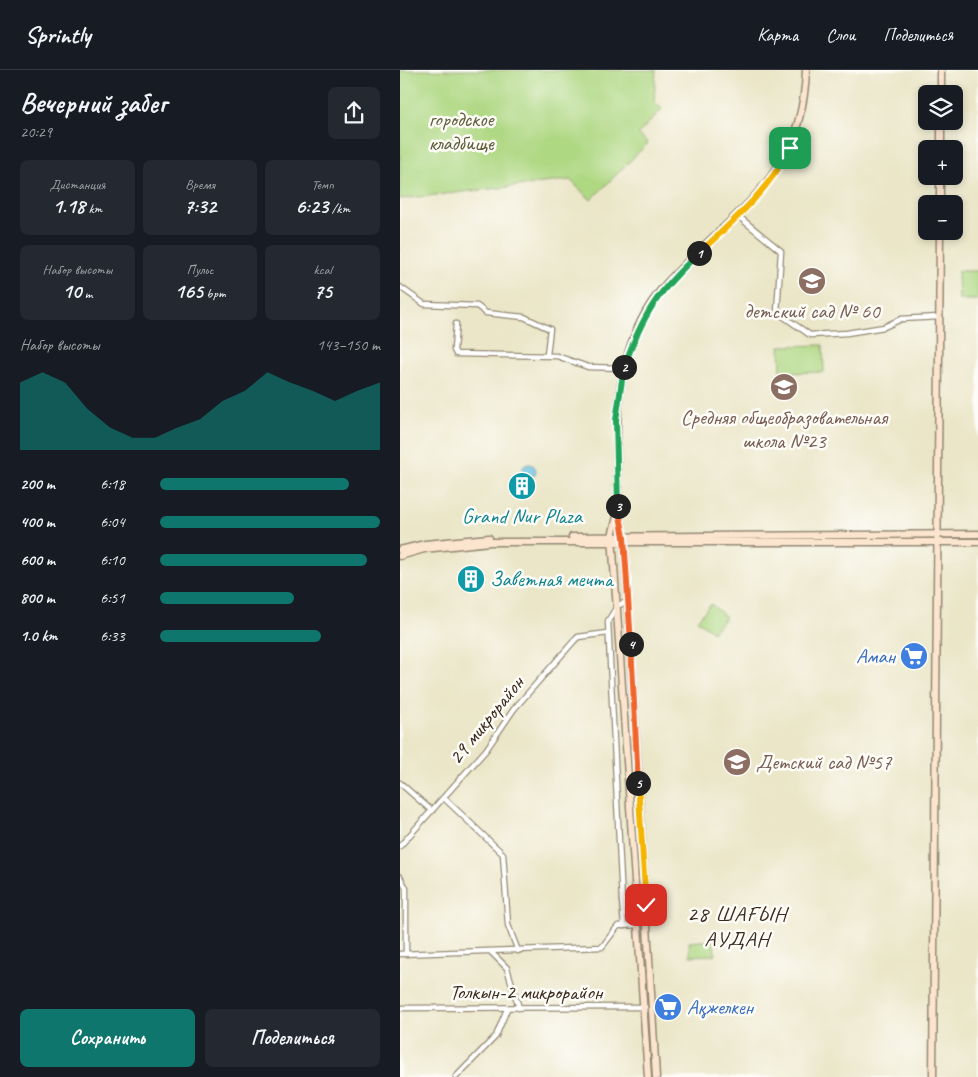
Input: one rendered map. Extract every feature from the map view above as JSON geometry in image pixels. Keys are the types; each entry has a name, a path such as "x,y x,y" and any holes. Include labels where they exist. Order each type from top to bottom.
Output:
{"main road":[{"path":"656,1077 629,602 624,539 618,512 616,420 623,368 636,332 666,285 738,216 765,185 786,155 795,137 802,115 806,70"},
{"path":"941,70 941,85"},
{"path":"933,1077 940,240"},
{"path":"618,512 613,539 648,1077"},
{"path":"624,539 938,533 978,534"},
{"path":"400,556 424,549 509,540"},
{"path":"400,550 425,544 509,540 978,542"}],"street":[{"path":"738,216 781,251 777,312 810,335 847,333 884,327 901,319 939,317"},
{"path":"400,287 424,304 477,306 486,313 524,317 536,322 550,329 547,355"},
{"path":"456,324 454,350 456,354 547,355 557,356 588,366 623,368"},
{"path":"624,926 608,621 618,605 629,602"},
{"name":"29 микрорайон","path":"400,846 486,750 514,709 574,641 578,637 608,633"},
{"path":"400,783 432,811"},
{"path":"444,798 503,854 508,925 518,951"},
{"path":"400,877 406,888 406,954"},
{"path":"622,901 645,900"},
{"path":"400,954 602,947 618,926 639,925"},
{"path":"491,952 507,968 519,1008"},
{"name":"Толкын-2 микрорайон","path":"400,1008 651,1007"},
{"path":"456,1077 496,1036 506,1009"}],"green space":[{"name":"городское кладбище","path":"400,70 656,70 654,101 662,109 638,134 648,143 591,200 570,180 400,199"},
{"path":"958,271 978,271 978,300 959,300"},
{"path":"823,345 824,372 781,373 780,346"},
{"path":"711,604 726,617 713,632 697,620"},
{"path":"714,940 715,955 690,956 689,942"}],"water":[{"path":"529,464 534,466 536,471 534,476 529,478 524,476 522,471 524,466"}],"place":[{"name":"детский сад № 60","path":"812,281"},
{"name":"Средняя общеобразовательная школа №23","path":"784,387"},
{"name":"Grand Nur Plaza","path":"522,486"},
{"name":"Заветная мечта","path":"471,579"},
{"name":"Аман","path":"914,656"},
{"name":"Детский сад №57","path":"737,762"},
{"name":"Ақжелкен","path":"668,1007"}],"district":[{"name":"28 ШАҒЫН АУДАН","path":"737,926"}],"route":[{"path":"646,905 629,602 624,537 618,512 616,420 621,376 636,332 666,285 738,216 765,185 790,148"}]}
